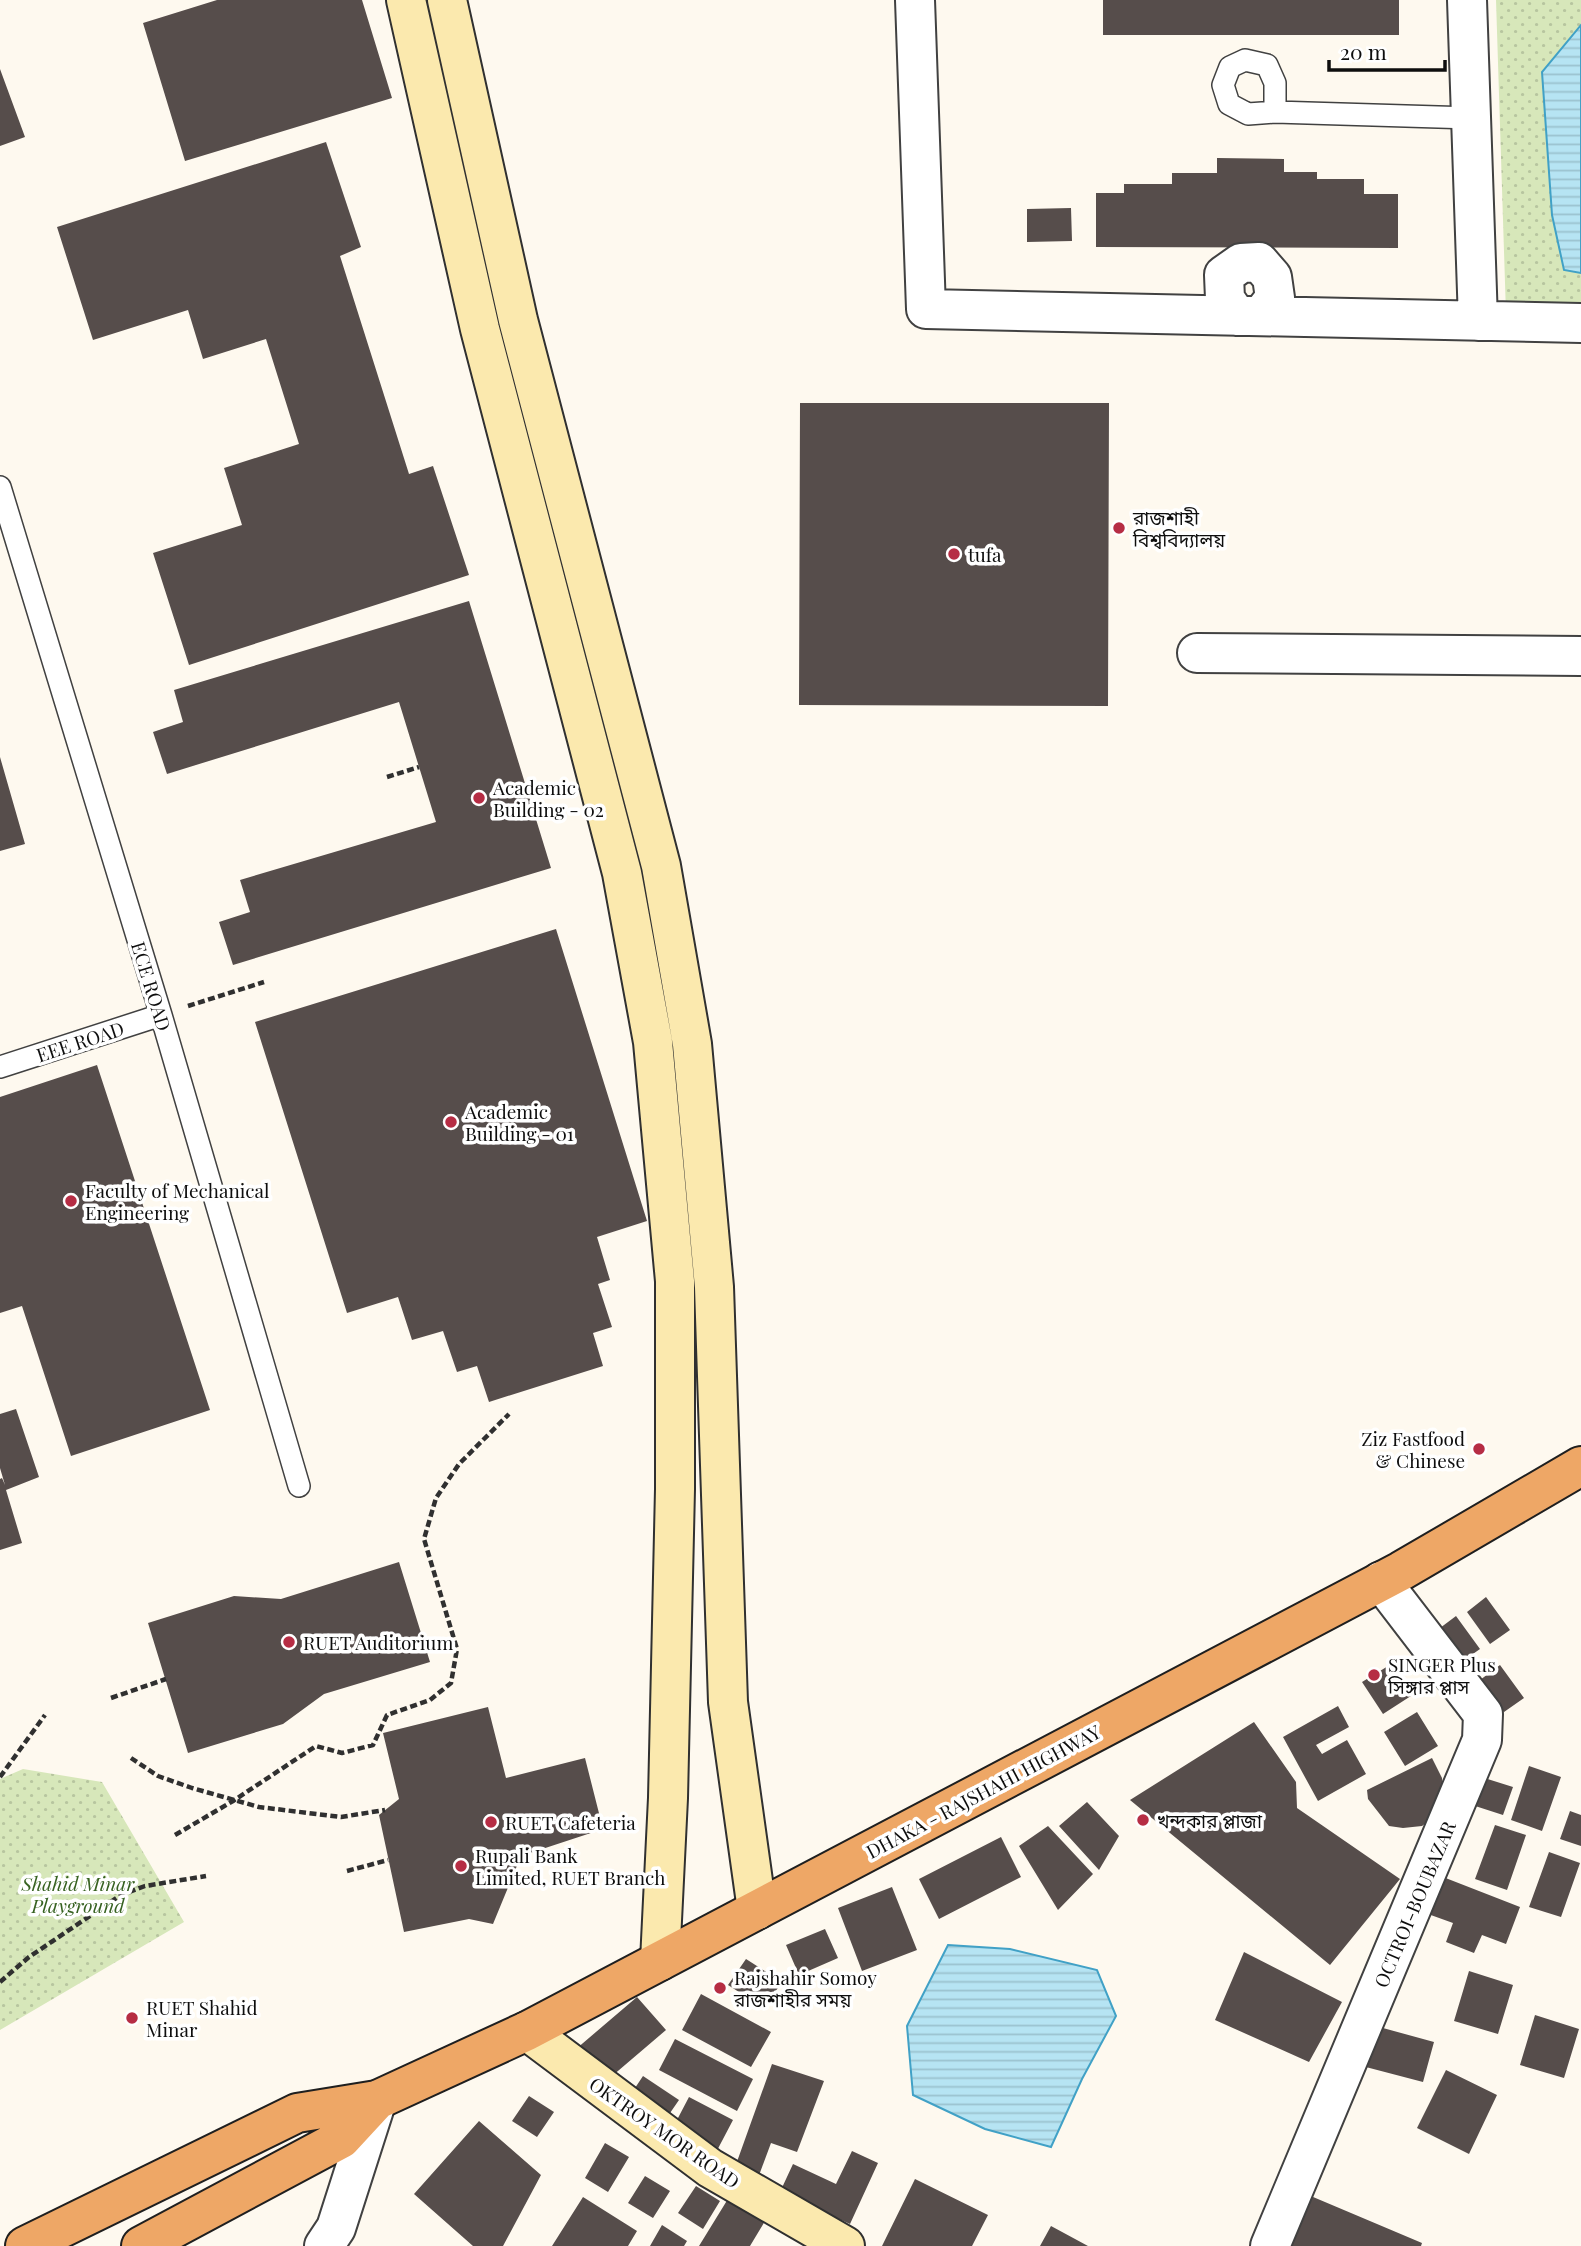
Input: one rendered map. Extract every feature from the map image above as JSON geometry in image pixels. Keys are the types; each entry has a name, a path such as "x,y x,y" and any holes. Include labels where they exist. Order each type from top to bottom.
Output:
{"highway":[{"name":"DHAKA - RAJSHAHI HIGHWAY","path":"25,2246 296,2113 377,2100 527,2031 1381,1581 1581,1466"},
{"name":"DHAKA - RAJSHAHI HIGHWAY","path":"141,2246 341,2139 377,2100"}],"main road":[{"path":"406,0 480,329 622,873 653,1042 675,1281 674,1529 668,1798 660,1961"},
{"path":"447,0 518,320 661,866 692,1044 714,1287 728,1702 757,1910"},
{"name":"OKTROY MOR ROAD","path":"527,2031 710,2168 845,2246"}],"street":[{"path":"915,0 926,309 1581,323"},
{"path":"1468,0 1478,321"},
{"path":"1197,653 1581,656"},
{"name":"OCTROI-BOUBAZAR","path":"1270,2246 1482,1740 1483,1714 1381,1581"},
{"path":"324,2246 336,2228 377,2100"}],"lane":[{"path":"1275,112 1471,118"},
{"name":"ECE ROAD","path":"0,487 161,1015 299,1486"},
{"name":"EEE ROAD","path":"0,1068 161,1015"}],"path":[{"path":"387,777 419,767"},
{"path":"161,1015 264,982"},
{"path":"176,1835 316,1746 342,1753 373,1745 387,1715 430,1700 451,1683 457,1649 424,1539 436,1498 459,1464 509,1414"},
{"path":"111,1698 166,1679"},
{"path":"0,1777 45,1715"},
{"path":"131,1758 158,1776 233,1801 303,1814 341,1817 385,1810"},
{"path":"347,1871 388,1860"},
{"path":"0,1982 29,1957 121,1895 145,1886 206,1876"}],"green space":[{"path":"1496,0 1581,0 1581,315 1506,314"},
{"name":"Shahid Minar Playground","path":"23,1769 102,1782 184,1922 0,2030 0,1779"}],"water":[{"path":"1581,25 1581,273 1564,270 1552,215 1542,72"},
{"path":"948,1945 1010,1949 1097,1970 1116,2016 1082,2079 1051,2147 985,2129 913,2095 907,2026"}],"building":[{"path":"217,0 362,0 392,98 185,161 143,23"},
{"path":"1103,0 1399,0 1399,35 1103,35"},
{"path":"0,69 25,137 0,146"},
{"path":"326,142 361,247 340,256 409,474 433,466 469,575 189,665 153,553 242,525 224,468 299,444 266,339 203,359 188,310 93,340 57,227"},
{"path":"1217,158 1284,159 1284,172 1317,172 1317,179 1364,179 1364,194 1398,194 1398,248 1096,247 1096,193 1124,193 1124,184 1172,184 1172,173 1217,173"},
{"path":"1071,208 1072,241 1027,242 1027,209"},
{"name":"tufa","path":"800,403 1109,403 1108,706 799,705"},
{"name":"Academic Building - 02","path":"469,601 551,868 233,965 219,922 250,912 240,880 436,822 399,702 167,774 153,732 183,722 174,690"},
{"path":"0,757 25,844 0,851"},
{"name":"Academic Building - 01","path":"556,929 647,1221 597,1237 610,1280 598,1284 612,1327 593,1333 603,1366 489,1402 477,1366 457,1372 443,1331 412,1340 398,1297 347,1313 255,1022"},
{"name":"Faculty of Mechanical Engineering","path":"97,1065 210,1410 71,1456 22,1306 0,1313 0,1097"},
{"path":"16,1409 39,1477 6,1490 22,1543 0,1550 0,1479 2,1478 5,1485 0,1468 0,1414"},
{"name":"RUET Auditorium","path":"399,1562 430,1662 324,1694 283,1724 188,1753 148,1623 234,1596 281,1599"},
{"path":"1486,1597 1510,1630 1490,1644 1467,1612"},
{"path":"1456,1616 1480,1649 1460,1663 1436,1631"},
{"path":"1393,1663 1414,1694 1383,1714 1362,1682"},
{"path":"1500,1665 1524,1698 1504,1712 1480,1680"},
{"path":"1338,1706 1349,1727 1316,1745 1322,1754 1347,1740 1366,1774 1318,1801 1283,1737"},
{"name":"RUET Cafeteria","path":"488,1707 506,1778 585,1758 603,1829 521,1856 493,1924 469,1919 404,1932 379,1815 399,1799 383,1733"},
{"path":"1417,1712 1438,1746 1405,1766 1384,1732"},
{"path":"1254,1722 1296,1782 1297,1808 1400,1879 1330,1965 1130,1800"},
{"path":"1432,1758 1442,1778 1444,1799 1437,1815 1422,1826 1389,1826 1368,1799 1367,1790"},
{"path":"1529,1766 1561,1777 1542,1831 1511,1820"},
{"path":"1478,1776 1513,1787 1503,1815 1469,1804"},
{"path":"1087,1802 1119,1836 1099,1870 1059,1826"},
{"path":"1570,1811 1581,1815 1581,1846 1560,1839"},
{"path":"1495,1825 1526,1835 1507,1890 1475,1879"},
{"path":"1048,1826 1093,1874 1058,1910 1019,1846"},
{"path":"1001,1837 1021,1877 939,1919 919,1879"},
{"path":"1549,1852 1580,1863 1561,1917 1529,1907"},
{"path":"1443,1877 1520,1907 1506,1944 1482,1935 1474,1953 1446,1942 1453,1923 1428,1914"},
{"path":"892,1887 917,1950 862,1971 838,1908"},
{"path":"825,1929 838,1958 799,1975 786,1945"},
{"path":"1244,1952 1342,2002 1309,2062 1215,2020"},
{"path":"746,1959 782,1982 764,2008 728,1985"},
{"path":"1469,1971 1513,1985 1498,2034 1454,2021"},
{"path":"701,1994 771,2032 751,2067 682,2030"},
{"path":"637,1997 666,2030 598,2088 569,2055"},
{"path":"1535,2015 1579,2029 1564,2078 1520,2065"},
{"path":"1372,2025 1434,2042 1423,2082 1362,2066"},
{"path":"675,2039 753,2079 737,2111 659,2070"},
{"path":"772,2064 824,2081 797,2152 771,2143 758,2178 734,2170"},
{"path":"1446,2070 1497,2095 1469,2154 1417,2128"},
{"path":"643,2076 679,2100 661,2126 625,2103"},
{"path":"529,2096 554,2112 537,2137 512,2121"},
{"path":"689,2097 733,2120 712,2160 668,2137"},
{"path":"479,2121 541,2175 503,2246 473,2246 414,2194"},
{"path":"605,2143 629,2157 608,2192 585,2178"},
{"path":"852,2151 878,2163 850,2224 780,2192 793,2164 836,2184"},
{"path":"645,2176 670,2191 653,2218 628,2203"},
{"path":"915,2179 988,2215 972,2246 882,2246"},
{"path":"696,2186 720,2201 703,2229 678,2213"},
{"path":"731,2194 768,2216 750,2246 699,2246"},
{"path":"1306,2194 1422,2243 1421,2246 1283,2246"},
{"path":"583,2197 637,2231 628,2246 552,2246"},
{"path":"662,2225 687,2241 684,2246 650,2246"},
{"path":"1051,2226 1088,2246 1040,2246"}],"place":[{"name":"রাজশাহী বিশ্ববিদ্যালয়","path":"1119,528"},
{"name":"tufa","path":"954,554"},
{"name":"Academic Building - 02","path":"479,798"},
{"name":"Academic Building - 01","path":"451,1122"},
{"name":"Faculty of Mechanical Engineering","path":"71,1201"},
{"name":"Ziz Fastfood & Chinese","path":"1479,1449"},
{"name":"RUET Auditorium","path":"289,1642"},
{"name":"SINGER Plus সিঙ্গার প্লাস","path":"1374,1675"},
{"name":"খন্দকার প্লাজা","path":"1143,1820"},
{"name":"RUET Cafeteria","path":"491,1822"},
{"name":"Rupali Bank Limited, RUET Branch","path":"461,1866"},
{"name":"Rajshahir Somoy রাজশাহীর সময়","path":"720,1988"},
{"name":"RUET Shahid Minar","path":"132,2018"}]}
